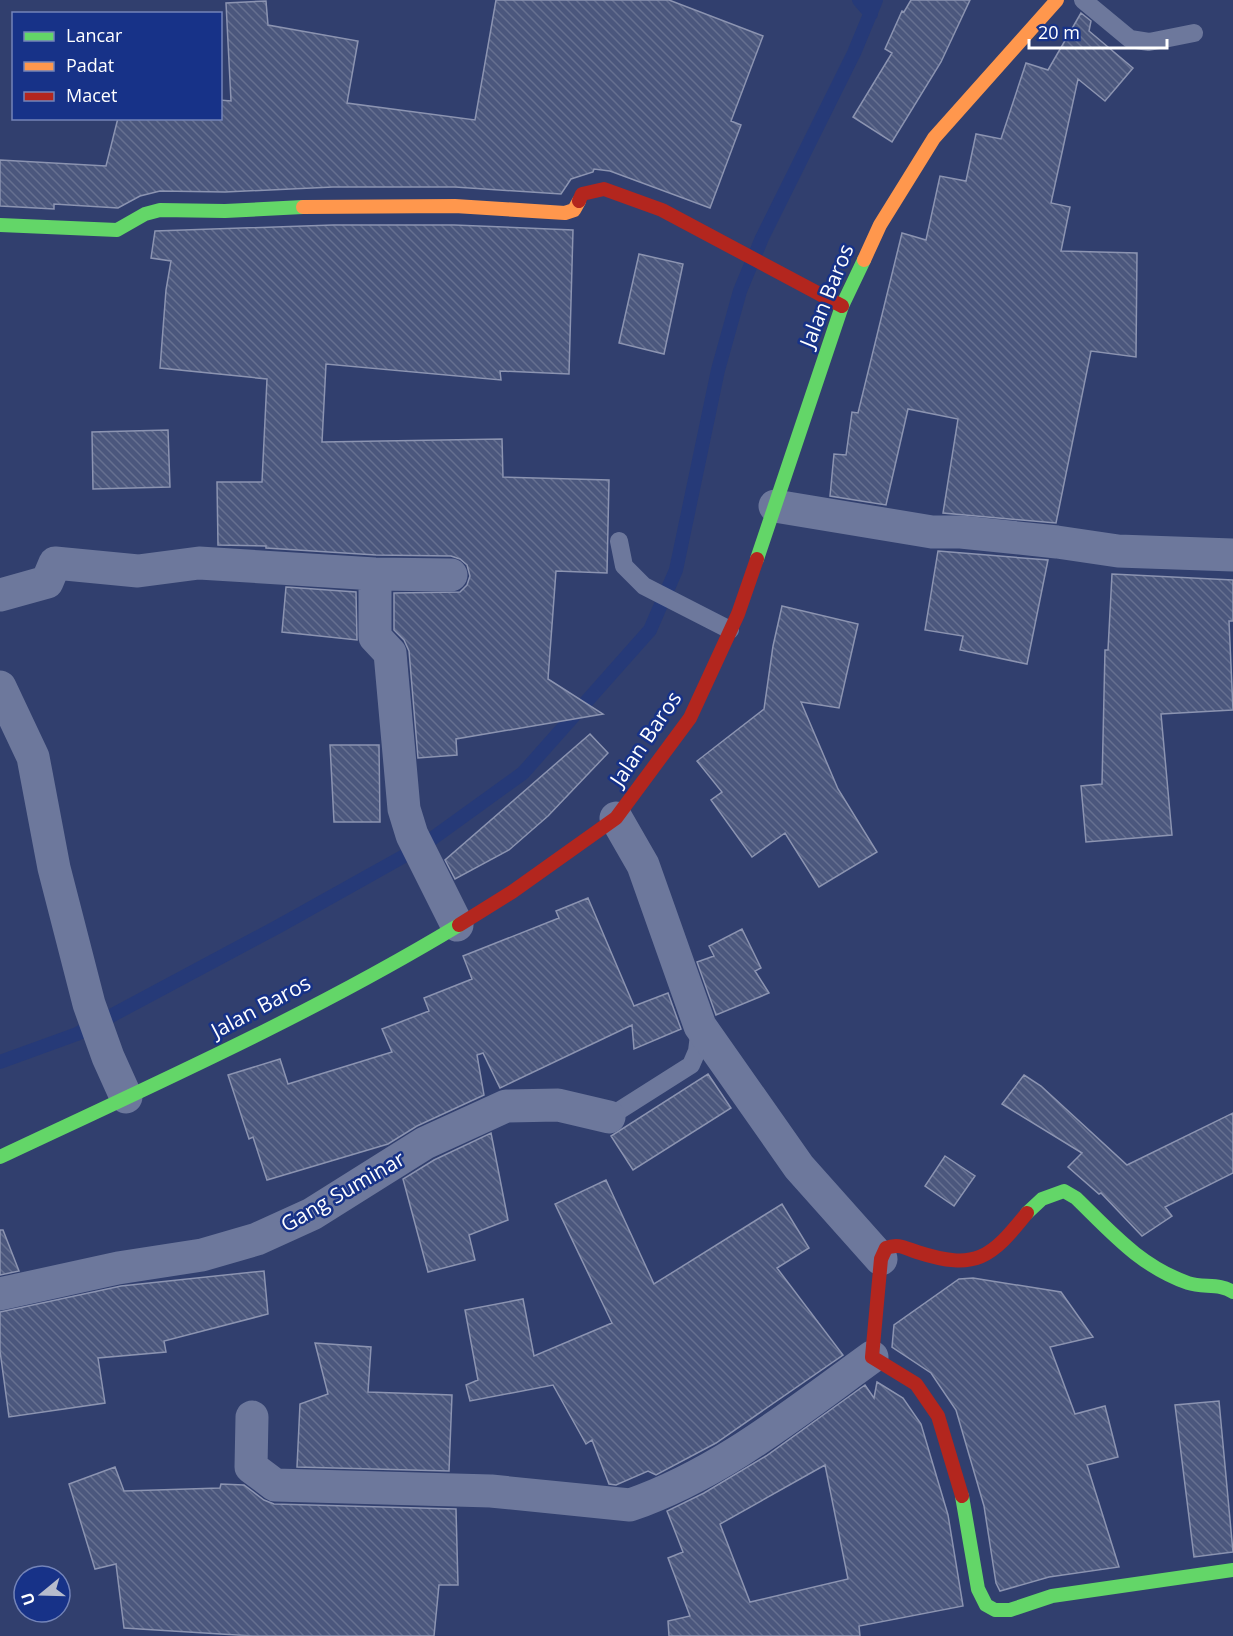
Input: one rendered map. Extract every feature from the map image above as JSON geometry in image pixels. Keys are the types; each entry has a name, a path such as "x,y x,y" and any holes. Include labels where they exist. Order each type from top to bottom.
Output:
{"street":[{"name":"Jalan Baros","path":"0,1157 220,1053 420,948 512,892 616,818 690,718 730,630 775,506 842,306 880,225 934,138 1057,0"},
{"path":"0,225 117,230 145,214 160,210 225,211 333,206 455,206 565,213 574,210 582,194 604,189 662,210 842,306"},
{"path":"775,506 932,532 961,532 1118,551 1233,555"},
{"path":"0,595 47,582 55,563 138,571 199,563 375,574 451,575"},
{"path":"375,574 375,637 390,653 404,809 412,835 457,925"},
{"path":"0,687 33,757 54,868 89,1005 126,1097"},
{"path":"616,818 643,865 700,1026 799,1167 881,1259"},
{"name":"Gang Suminar","path":"0,1294 118,1268 202,1255 257,1239 312,1214 426,1143 506,1106 558,1105 609,1117"},
{"path":"252,1417 251,1467 275,1485 491,1491 630,1505 658,1494 744,1450 872,1357 881,1259 886,1248 895,1244 920,1253 960,1260 986,1256 1010,1233 1041,1196 1064,1191 1076,1198 1141,1261 1190,1284 1227,1288 1233,1292"},
{"path":"872,1357 916,1384 938,1416 966,1511 978,1589 986,1605 995,1610 1011,1610 1052,1596 1233,1570"}],"lane":[{"path":"1083,0 1130,39 1149,42 1194,33"},
{"path":"619,541 624,566 644,586 730,630"},
{"path":"609,1117 691,1065 697,1051 700,1026"}],"building":[{"path":"496,0 669,0 763,36 731,121 741,125 710,208 610,171 594,169 593,172 571,179 561,194 455,187 333,187 225,192 160,191 140,196 118,208 54,204 54,209 0,206 0,160 106,166 118,120 222,120 222,100 231,101 226,3 266,1 268,25 358,41 347,103 475,120"},
{"path":"911,0 970,0 941,62 892,142 853,117 892,53 885,49 902,11 904,12"},
{"path":"1081,13 1091,21 1089,31 1133,68 1105,101 1078,79 1051,203 1070,207 1061,251 1137,253 1136,357 1091,351 1056,523 943,513 958,419 908,409 886,505 830,496 834,454 846,455 852,412 858,413 902,233 926,240 940,176 966,181 976,134 1001,139 1026,63 1048,70"},
{"path":"333,225 454,225 573,230 569,374 500,371 501,380 326,364 322,442 502,439 503,477 609,480 607,573 556,571 548,679 603,714 456,739 457,755 418,758 409,651 404,640 394,630 394,593 460,592 467,585 470,576 467,565 451,556 376,555 266,548 266,546 218,545 217,482 262,482 267,379 160,368 166,290 171,261 151,258 155,231"},
{"path":"639,254 683,264 664,354 619,343"},
{"path":"168,430 170,487 93,489 92,432"},
{"path":"938,551 1048,560 1027,664 960,650 963,636 925,630"},
{"path":"1112,574 1233,580 1233,621 1229,621 1233,710 1161,714 1172,835 1086,842 1081,786 1102,784 1105,650 1108,650"},
{"path":"286,587 356,592 357,640 282,632"},
{"path":"782,606 858,624 839,708 801,702 838,789 877,852 819,887 785,833 752,857 711,800 722,792 697,761 764,709 773,646"},
{"path":"590,734 608,753 548,816 509,850 455,879 445,860"},
{"path":"330,745 379,745 380,822 334,822"},
{"path":"588,898 634,1006 668,993 681,1029 634,1049 632,1025 500,1088 483,1053 477,1055 484,1095 417,1126 388,1144 267,1180 253,1137 249,1139 228,1075 280,1059 288,1084 392,1052 382,1029 429,1011 424,998 472,979 463,956 559,918 556,911"},
{"path":"742,929 761,968 755,971 769,993 716,1015 697,962 714,956 709,946"},
{"path":"708,1074 731,1108 633,1170 611,1136"},
{"path":"1024,1075 1041,1086 1127,1165 1233,1113 1233,1173 1165,1207 1172,1216 1142,1236 1101,1193 1099,1194 1068,1167 1082,1153 1002,1104"},
{"path":"491,1133 508,1220 469,1235 475,1260 428,1272 403,1179 434,1160"},
{"path":"945,1156 975,1176 954,1206 925,1186"},
{"path":"606,1180 654,1284 782,1204 809,1248 777,1268 843,1355 716,1443 656,1475 648,1471 616,1485 609,1484 592,1440 586,1444 553,1385 470,1401 466,1385 478,1380 465,1310 523,1299 534,1356 612,1323 555,1204"},
{"path":"0,1230 3,1230 19,1271 0,1275"},
{"path":"264,1271 268,1314 164,1341 166,1352 98,1358 105,1403 9,1417 0,1351 0,1312 121,1286"},
{"path":"973,1278 1061,1292 1093,1337 1050,1347 1075,1414 1105,1406 1118,1457 1087,1465 1119,1567 1049,1577 1000,1591 996,1583 984,1506 956,1410 931,1373 892,1347 894,1325 959,1279"},
{"path":"315,1343 371,1347 368,1392 452,1395 449,1471 297,1467 300,1404 328,1394"},
{"path":"877,1382 903,1398 921,1424 948,1515 963,1606 859,1626 860,1636 669,1636 668,1621 690,1616 668,1558 683,1552 667,1511 704,1493 766,1456 865,1385 874,1398","holes":["825,1465 848,1579 750,1602 720,1524"]},
{"path":"1219,1401 1233,1552 1194,1557 1175,1405"},
{"path":"115,1467 124,1491 220,1488 221,1484 244,1485 264,1500 274,1504 456,1509 458,1585 439,1585 434,1636 253,1636 124,1628 116,1564 95,1569 69,1484"}],"waterway":[{"path":"859,0 871,14"},
{"path":"0,1062 77,1034 279,926 422,846 523,773 650,630 676,570 718,370 740,291 762,238 854,53 876,0"}],"traffic: fast":[{"path":"0,225 117,230 145,214 160,210 225,211 303,207"},
{"path":"757,559 842,306 864,260"},
{"path":"0,1157 290,1018 347,989 459,925"},
{"path":"1027,1213 1042,1199 1064,1191 1076,1198 1115,1236 1155,1267 1188,1283 1223,1288 1233,1292"},
{"path":"962,1496 978,1589 986,1605 995,1610 1010,1610 1052,1596 1233,1570"}],"traffic: slow":[{"path":"864,260 880,225 934,138 1057,0"},
{"path":"303,207 455,206 565,213 574,210 579,201"}],"traffic: jam":[{"path":"579,201 582,194 604,189 662,210 842,306"},
{"path":"459,925 512,892 616,818 690,718 738,614 757,559"},
{"path":"962,1496 938,1416 916,1384 872,1357 881,1259 886,1248 894,1246 937,1258 954,1260 968,1260 981,1256 1003,1241 1027,1213"}]}
